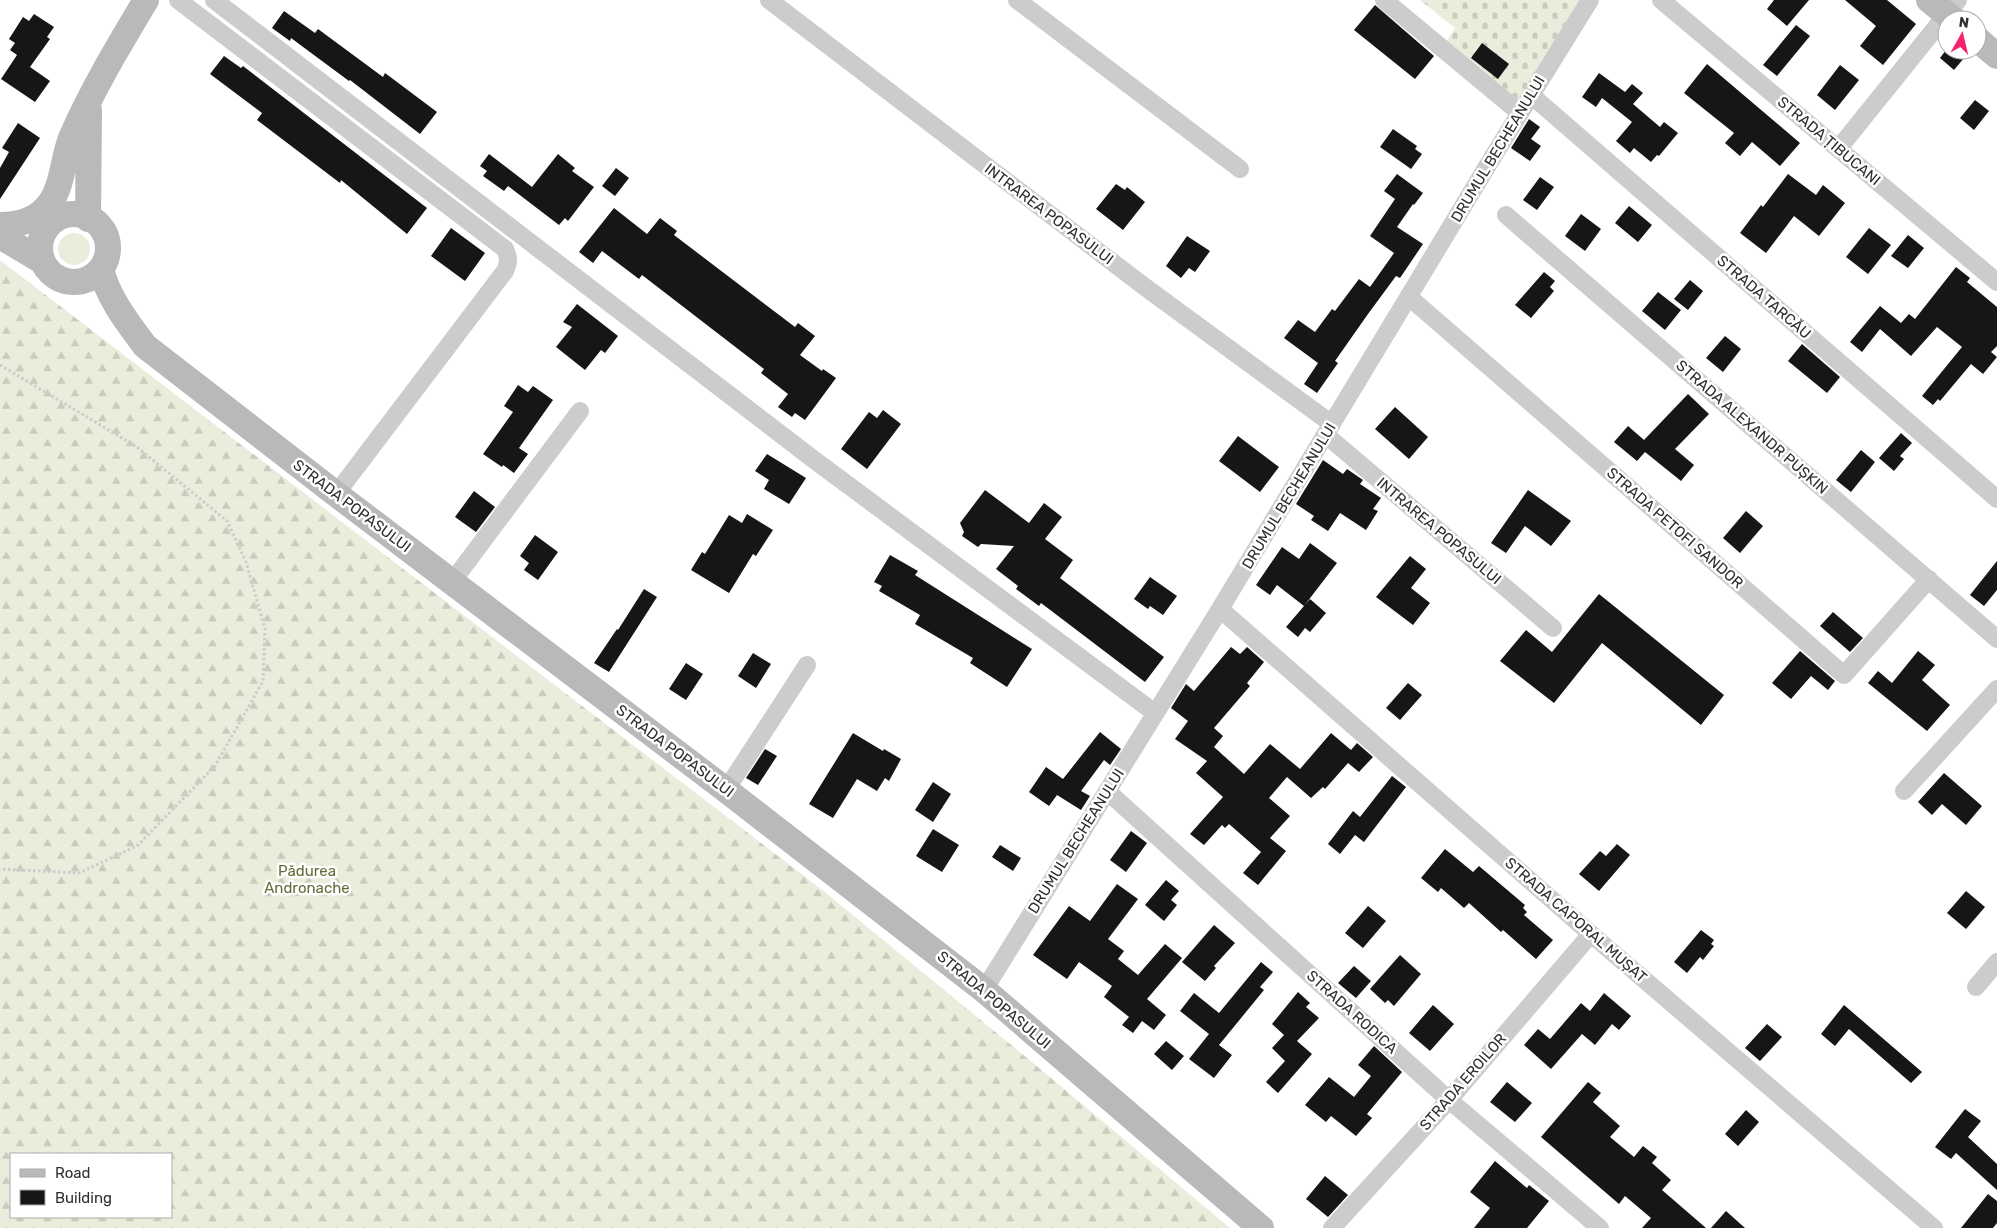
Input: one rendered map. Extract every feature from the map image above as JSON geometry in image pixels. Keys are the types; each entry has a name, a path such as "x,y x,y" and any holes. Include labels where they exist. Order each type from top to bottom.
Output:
{"street":[{"path":"0,226 13,225 35,218 51,202 58,187 71,139 102,73 146,0"},
{"path":"178,0 505,249 509,261 505,271 336,494"},
{"path":"214,0 806,454 1155,713"},
{"name":"INTRAREA POPASULUI","path":"769,0 1329,429 1553,628"},
{"path":"1017,0 1240,170"},
{"path":"1384,0 1520,113"},
{"name":"DRUMUL BECHEANULUI","path":"984,990 1220,610 1590,0"},
{"name":"STRADA ȚIBUCANI","path":"1661,0 1997,282"},
{"path":"1838,148 1947,9"},
{"path":"1987,48 1997,56"},
{"name":"STRADA TARCĂU","path":"1531,95 1997,499"},
{"path":"42,261 39,248 65,222 89,101"},
{"name":"STRADA ALEXANDR PUȘKIN","path":"1506,215 1997,639"},
{"path":"0,226 31,234 65,222 99,226 107,240 106,256 101,270 91,278 77,282"},
{"path":"0,236 42,261 59,278 77,282 91,293 123,330 145,346"},
{"name":"STRADA POPASULUI","path":"101,270 104,282 119,310 145,346 336,494 726,790 984,990 1260,1228"},
{"name":"STRADA PETOFI SANDOR","path":"1409,297 1844,675 1929,579"},
{"path":"452,582 580,411"},
{"name":"STRADA CAPORAL MUȘAT","path":"1220,610 1592,934 1934,1228"},
{"path":"726,790 808,665"},
{"path":"1904,791 1997,688"},
{"name":"STRADA RODICA","path":"1107,791 1449,1100 1600,1228"},
{"name":"STRADA EROILOR","path":"1332,1228 1449,1100 1592,934"},
{"path":"1976,987 1997,962"}],"path":[{"path":"0,365 137,447 227,521 246,562 265,628 263,681 215,766 137,846 79,874 0,868"}],"green space":[{"path":"1420,0 1583,0 1518,110 1443,47 1455,28"},
{"path":"74,233 80,234 85,238 89,243 89,255 85,260 80,264 74,265 68,264 63,260 59,255 58,249 59,243 63,238 68,234"},
{"name":"Pădurea Andronache","path":"0,260 821,889 1230,1228 0,1228"}],"building":[{"path":"1774,0 1809,0 1787,26 1767,9"},
{"path":"1845,0 1887,0 1916,24 1883,65 1860,46 1876,26"},
{"path":"1375,5 1434,56 1415,79 1354,30"},
{"path":"284,11 315,33 318,29 383,77 385,73 437,112 420,134 350,80 291,38 290,41 272,28"},
{"path":"34,14 54,27 47,37 50,39 30,67 50,81 35,102 1,79 17,55 10,50 15,43 9,39 23,17 29,21"},
{"path":"1796,25 1810,36 1777,76 1763,65"},
{"path":"1482,43 1509,64 1498,79 1471,58"},
{"path":"224,56 241,68 243,66 427,208 407,234 341,180 340,183 257,120 262,113 210,74"},
{"path":"1942,60 1962,60 1954,70"},
{"path":"1707,64 1800,143 1780,166 1752,142 1740,156 1725,143 1734,133 1684,93"},
{"path":"1840,65 1859,80 1835,110 1817,95"},
{"path":"1599,73 1625,92 1632,84 1643,93 1633,104 1660,127 1664,122 1678,133 1659,156 1657,155 1651,162 1634,148 1630,153 1616,141 1632,122 1602,98 1596,107 1582,97"},
{"path":"1975,100 1989,111 1974,130 1960,118"},
{"path":"1529,119 1540,127 1531,139 1541,146 1530,161 1511,148"},
{"path":"18,123 40,138 0,199 0,168 9,152 2,148"},
{"path":"1393,129 1417,146 1415,149 1422,154 1411,169 1380,147"},
{"path":"489,154 532,187 558,154 575,168 572,171 594,187 568,221 565,218 559,225 508,186 504,191 483,176 487,171 480,166"},
{"path":"616,168 629,178 615,196 602,186"},
{"path":"1397,174 1423,193 1397,227 1423,244 1400,278 1396,276 1368,314 1335,361 1338,363 1317,393 1304,384 1318,363 1284,338 1298,320 1315,332 1332,309 1335,311 1359,279 1370,287 1394,253 1370,236 1395,199 1384,191"},
{"path":"1788,174 1816,195 1823,185 1845,203 1819,236 1794,216 1766,253 1740,233"},
{"path":"1540,177 1554,187 1537,210 1523,200"},
{"path":"1116,184 1125,190 1127,187 1145,202 1123,230 1096,209"},
{"path":"1629,206 1652,225 1638,242 1615,223"},
{"path":"614,208 647,234 660,218 677,231 674,235 795,327 798,323 815,336 800,355 822,371 823,369 836,378 805,420 795,413 792,417 778,407 788,394 761,373 764,369 642,275 639,279 602,251 593,263 579,252"},
{"path":"1581,214 1601,229 1585,251 1565,236"},
{"path":"451,228 485,253 465,281 431,256"},
{"path":"1869,228 1891,245 1868,274 1846,257"},
{"path":"1908,235 1924,248 1908,268 1891,256"},
{"path":"1187,236 1210,251 1195,272 1189,268 1181,278 1166,266"},
{"path":"1956,267 1970,278 1967,282 1997,307 1997,346 1991,352 1997,357 1983,374 1971,364 1940,401 1938,399 1933,405 1922,396 1962,347 1937,327 1911,356 1880,329 1862,352 1850,342 1880,306 1901,323 1909,314 1915,319"},
{"path":"1544,272 1555,281 1550,287 1554,291 1531,318 1515,305"},
{"path":"1690,280 1703,291 1688,310 1674,299"},
{"path":"1658,292 1681,310 1665,330 1642,311"},
{"path":"577,304 618,336 605,353 601,350 585,370 556,347 572,327 563,322"},
{"path":"1725,336 1741,349 1723,372 1706,358"},
{"path":"1802,344 1840,377 1827,393 1788,361"},
{"path":"518,385 528,392 533,386 553,400 519,448 528,454 514,473 483,454 513,412 504,406"},
{"path":"1688,394 1709,414 1675,449 1694,465 1681,481 1645,452 1637,461 1614,442 1628,426 1644,440"},
{"path":"1395,407 1428,437 1409,459 1375,429"},
{"path":"883,410 901,424 867,469 841,449 869,412 877,418"},
{"path":"1901,433 1912,443 1900,456 1904,459 1894,471 1879,458"},
{"path":"1238,436 1279,467 1260,492 1219,461"},
{"path":"1861,450 1875,462 1851,492 1836,480"},
{"path":"767,454 806,478 789,504 764,489 769,480 755,471"},
{"path":"1323,460 1343,474 1347,469 1363,480 1360,484 1381,498 1373,509 1378,511 1366,530 1340,513 1328,531 1311,520 1314,516 1296,504"},
{"path":"985,490 1029,523 1044,503 1062,517 1045,539 1073,560 1060,578 1164,657 1145,682 1041,603 1039,606 1016,589 1018,586 996,569 1014,546 981,544 978,547 962,536 964,532 960,523"},
{"path":"1528,490 1571,521 1551,546 1525,526 1506,553 1491,543"},
{"path":"474,491 495,507 476,532 455,517"},
{"path":"1746,511 1763,526 1740,553 1723,538"},
{"path":"747,514 773,530 756,556 753,554 729,593 691,570 702,552 705,554 729,515 742,523"},
{"path":"535,535 558,552 538,580 524,570 529,563 520,556"},
{"path":"1310,543 1337,563 1304,606 1277,585 1270,595 1256,585 1282,547 1299,559"},
{"path":"890,555 918,571 915,575 1032,649 1007,687 970,663 973,658 915,624 920,615 879,591 882,586 874,582"},
{"path":"1410,556 1426,569 1411,588 1430,603 1413,625 1376,597"},
{"path":"1997,561 1997,590 1984,606 1970,595"},
{"path":"1150,577 1177,596 1163,615 1150,606 1148,609 1134,599"},
{"path":"644,589 657,597 609,672 594,663"},
{"path":"1599,594 1724,695 1701,725 1602,643 1554,703 1500,661 1526,630 1552,652"},
{"path":"1310,599 1326,613 1310,632 1305,628 1298,637 1286,627"},
{"path":"1833,612 1863,638 1850,652 1820,626"},
{"path":"1231,647 1240,654 1247,647 1264,662 1247,683 1250,686 1214,728 1223,736 1214,747 1244,774 1270,744 1300,769 1331,733 1351,750 1357,743 1373,757 1359,772 1348,763 1325,789 1323,787 1311,798 1287,777 1269,798 1290,816 1270,838 1286,851 1258,885 1243,873 1261,852 1229,824 1225,828 1222,825 1204,845 1190,834 1223,797 1196,773 1207,761 1175,739 1188,721 1171,708 1186,684 1194,691"},
{"path":"1800,651 1835,681 1828,690 1811,676 1791,699 1772,683"},
{"path":"1918,651 1935,665 1922,680 1950,705 1927,731 1868,683 1878,671 1892,683"},
{"path":"753,653 771,664 756,688 738,676"},
{"path":"686,663 703,674 686,700 669,689"},
{"path":"1408,683 1422,695 1400,720 1386,708"},
{"path":"1100,732 1121,749 1110,765 1104,760 1081,791 1090,796 1081,810 1057,795 1049,806 1029,792 1046,767 1063,779"},
{"path":"853,733 883,751 884,749 901,759 889,781 885,778 877,791 857,779 833,818 809,804"},
{"path":"765,749 777,756 758,785 746,778"},
{"path":"1944,773 1982,806 1966,825 1942,804 1932,815 1918,802"},
{"path":"1392,776 1406,787 1364,842 1355,835 1340,854 1328,844 1353,811 1360,817"},
{"path":"933,782 951,794 933,822 915,810"},
{"path":"933,829 959,845 942,872 916,856"},
{"path":"1131,831 1147,843 1126,872 1110,860"},
{"path":"1617,844 1630,855 1599,891 1579,874 1600,851 1606,856"},
{"path":"1000,845 1021,858 1013,871 992,857"},
{"path":"1445,849 1473,872 1479,866 1525,905 1523,908 1527,912 1524,915 1553,940 1536,959 1503,930 1501,932 1469,903 1464,908 1441,888 1438,892 1421,878"},
{"path":"1166,880 1179,891 1171,900 1177,905 1164,921 1145,905"},
{"path":"1117,884 1138,899 1108,939 1124,951 1118,959 1138,975 1165,944 1182,958 1147,999 1166,1015 1154,1030 1142,1021 1133,1033 1122,1025 1129,1017 1104,997 1112,986 1079,962 1067,979 1033,955 1069,906 1090,921"},
{"path":"1966,891 1985,907 1966,929 1947,913"},
{"path":"1368,906 1386,921 1363,948 1345,933"},
{"path":"1214,925 1235,943 1214,966 1216,968 1205,981 1182,962"},
{"path":"1701,930 1714,940 1711,944 1714,946 1703,960 1700,957 1687,973 1674,962"},
{"path":"1400,955 1421,974 1394,1006 1388,1000 1385,1003 1370,989"},
{"path":"1261,962 1273,972 1260,987 1264,990 1219,1045 1232,1055 1214,1078 1189,1059 1209,1034 1180,1011 1194,993 1219,1013"},
{"path":"1354,966 1371,981 1356,998 1338,983"},
{"path":"1298,992 1310,1003 1306,1007 1319,1018 1297,1041 1312,1054 1278,1093 1266,1082 1285,1061 1272,1048 1284,1035 1272,1024"},
{"path":"1604,993 1631,1016 1619,1030 1612,1024 1595,1045 1582,1034 1551,1069 1524,1045 1538,1029 1550,1039 1581,1003 1590,1011"},
{"path":"1433,1005 1454,1024 1430,1051 1409,1033"},
{"path":"1844,1005 1922,1072 1911,1083 1849,1029 1835,1046 1821,1034"},
{"path":"1767,1024 1782,1037 1760,1061 1745,1048"},
{"path":"1166,1041 1184,1056 1172,1070 1154,1054"},
{"path":"1374,1046 1402,1072 1367,1114 1372,1118 1356,1136 1331,1116 1326,1122 1305,1105 1329,1077 1354,1097 1371,1076 1358,1065"},
{"path":"1507,1082 1532,1103 1515,1122 1490,1102"},
{"path":"1588,1082 1601,1093 1593,1102 1620,1126 1610,1137 1634,1157 1643,1146 1657,1157 1652,1163 1671,1180 1662,1190 1706,1228 1642,1228 1651,1218 1625,1196 1619,1204 1541,1137"},
{"path":"1965,1109 1981,1121 1968,1137 1997,1164 1997,1190 1956,1153 1951,1159 1935,1147"},
{"path":"1746,1110 1759,1122 1738,1146 1725,1134"},
{"path":"1495,1161 1527,1188 1529,1185 1549,1201 1527,1228 1474,1228 1490,1208 1470,1192"},
{"path":"1325,1176 1348,1195 1328,1217 1306,1199"},
{"path":"1988,1194 1997,1201 1997,1223 1993,1228 1961,1228"},
{"path":"1726,1211 1745,1228 1711,1228"}]}
